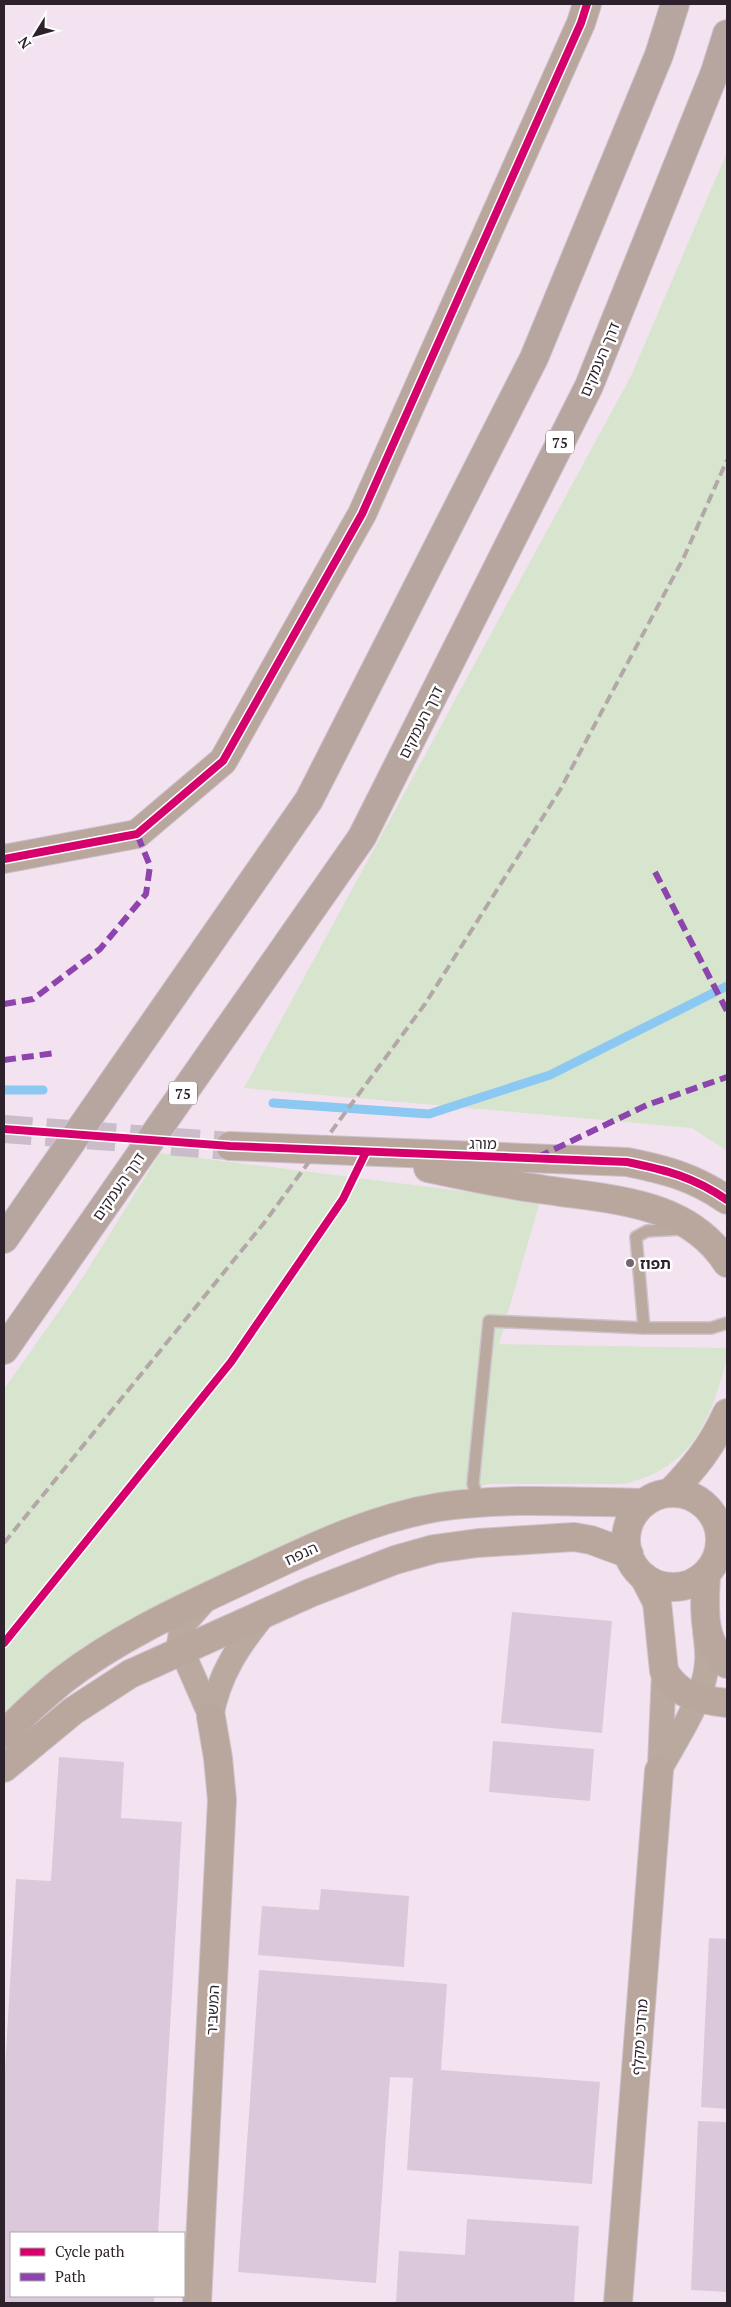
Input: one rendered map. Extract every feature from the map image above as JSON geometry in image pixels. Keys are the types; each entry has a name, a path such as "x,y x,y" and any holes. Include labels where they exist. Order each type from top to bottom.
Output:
{"highway":[{"path":"4,1240 309,800 534,358 658,54 675,4"},
{"name":"דרך העמקים","path":"4,1350 362,837 589,386 716,72 727,34"}],"street":[{"path":"4,859 138,834 223,761 362,514 581,23 587,4"},
{"name":"מורג","path":"230,1146 627,1162 670,1170 697,1182 727,1200"},
{"name":"מורג","path":"366,1152 477,1178 633,1202 659,1210 696,1229 716,1248 727,1263"},
{"path":"670,1493 696,1467 714,1441 727,1413"},
{"path":"670,1493 686,1494 700,1501 711,1511 723,1518 719,1551 714,1564 706,1574 687,1585 675,1587 654,1583 644,1577 634,1567 626,1541 628,1527 634,1513 643,1503 656,1496 670,1493"},
{"name":"הנפח","path":"4,1734 51,1691 116,1644 209,1596 362,1526 406,1514 488,1502 643,1503"},
{"path":"4,1768 73,1711 130,1674 267,1612 395,1560 434,1549 478,1543 574,1538 591,1540 629,1554"},
{"name":"מרדכי מקלף","path":"660,1771 697,1700 707,1662 704,1626 706,1574"},
{"name":"מרדכי מקלף","path":"618,2303 660,1771 664,1672 657,1602 644,1577"},
{"name":"המשביר","path":"197,2303 222,1800 218,1758 211,1717 181,1650 179,1635 182,1626 209,1596"},
{"name":"המשביר","path":"211,1717 215,1696 237,1648 267,1612"},
{"name":"מרדכי מקלף","path":"704,1626 712,1643 727,1664"},
{"path":"664,1672 678,1689 697,1700 727,1703"}],"lane":[{"path":"644,1328 636,1237 647,1231 696,1229"},
{"path":"488,1502 476,1493 473,1484 489,1321 644,1328 711,1328 727,1323"}],"green space":[{"path":"727,152 727,1151 692,1128 244,1088 631,376"},
{"path":"160,1153 540,1201 499,1344 727,1348 722,1376 711,1410 684,1452 672,1463 642,1479 624,1484 489,1484 406,1500 358,1514 293,1542 121,1624 69,1657 25,1694 4,1716 4,1389 81,1280"}],"building":[{"path":"512,1612 612,1621 602,1733 501,1723"},
{"path":"493,1741 594,1749 590,1801 489,1792"},
{"path":"59,1757 124,1762 121,1818 182,1822 158,2232 10,2232 10,2297 154,2297 154,2303 4,2303 4,2087 16,1879 51,1881"},
{"path":"321,1889 409,1896 404,1967 258,1955 262,1906 319,1910"},
{"path":"709,1938 727,1939 727,2109 701,2107"},
{"path":"259,1970 447,1984 441,2070 600,2082 592,2184 407,2170 413,2078 390,2077 376,2283 238,2272"},
{"path":"698,2121 727,2122 727,2292 691,2290"},
{"path":"467,2219 579,2226 574,2303 396,2303 399,2251 465,2255"}],"waterway":[{"path":"273,1103 429,1114 550,1075 727,986"},
{"path":"4,1090 43,1090"}],"tunnel":[{"path":"4,1129 230,1146"}],"railway":[{"path":"4,1543 264,1223 425,1004 560,790 684,557 727,460"}],"marked path":[{"path":"4,1004 33,999 100,949 146,894 150,866 137,834"},
{"path":"655,872 727,1011"},
{"path":"4,1060 55,1053"},
{"path":"538,1157 647,1105 727,1077"}],"cycle path":[{"path":"4,859 137,834 223,761 362,514 581,23 587,4"},
{"path":"4,1129 230,1146 627,1162 679,1175 703,1185 727,1200"},
{"path":"4,1643 231,1362 343,1199 366,1152"}],"place":[{"name":"תפוז","path":"630,1263"}]}
